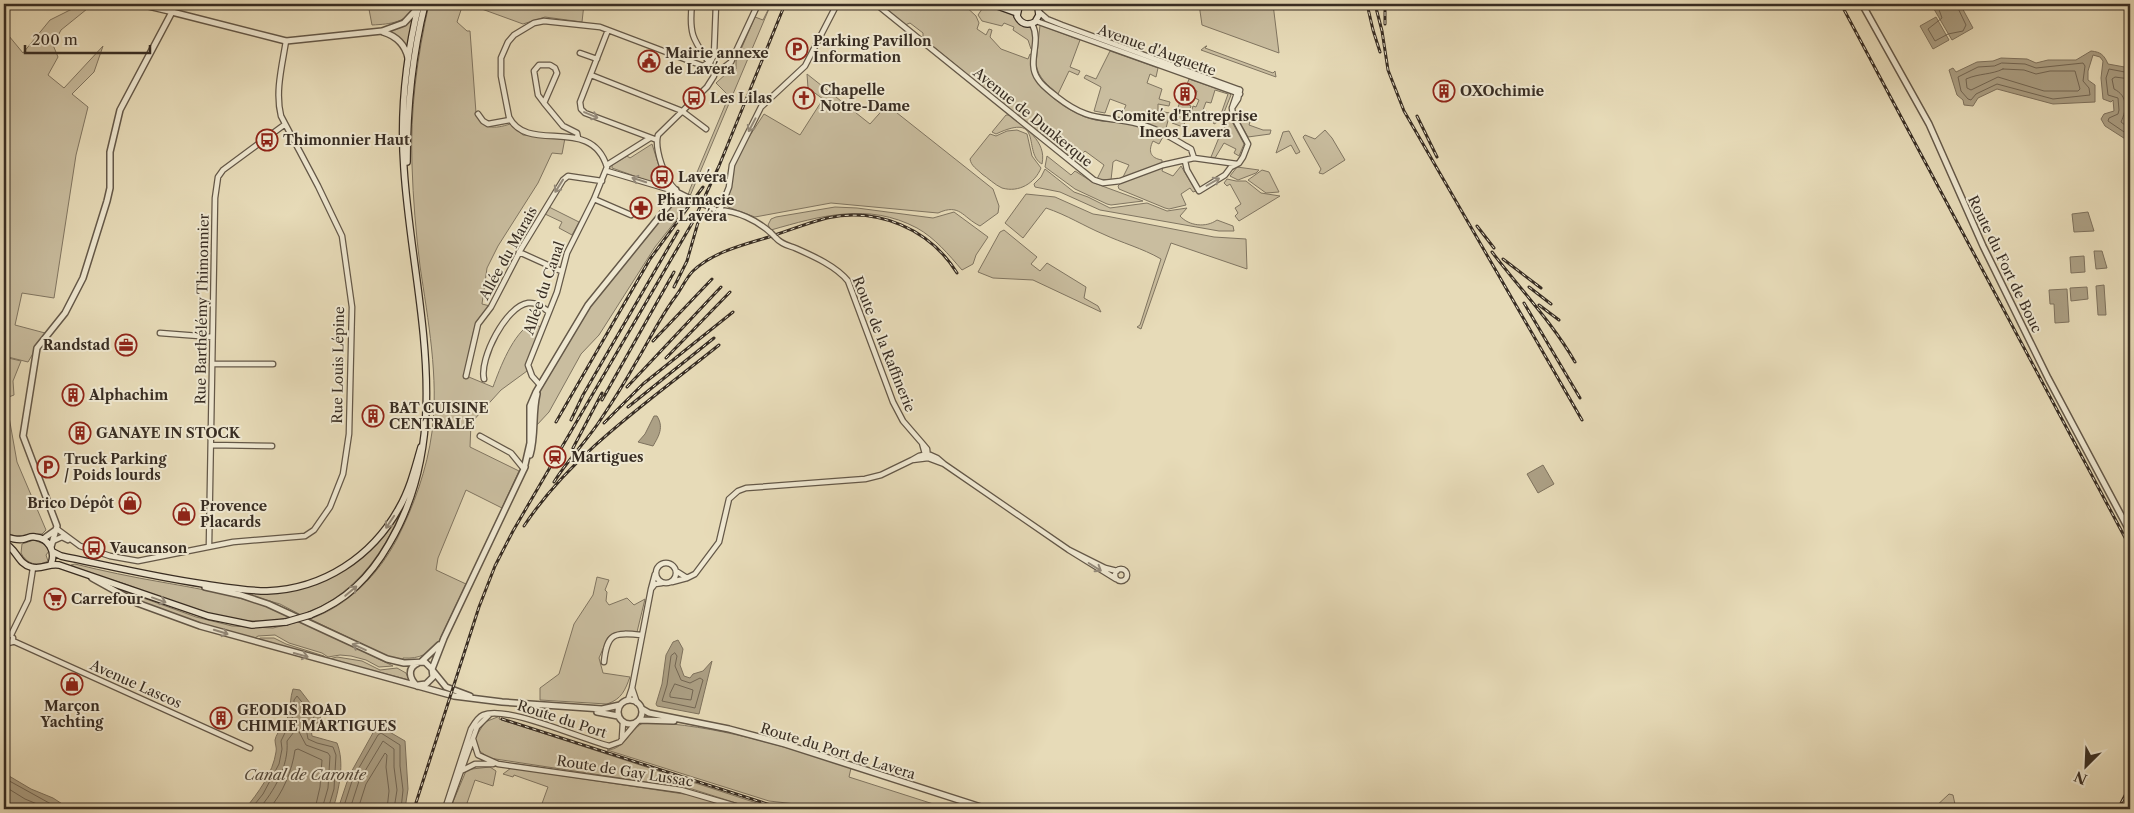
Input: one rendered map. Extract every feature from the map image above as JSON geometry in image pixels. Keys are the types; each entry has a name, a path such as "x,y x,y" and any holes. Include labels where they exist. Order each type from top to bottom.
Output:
{"main road":[{"path":"407,202 410,88 425,4"},
{"path":"992,4 1017,13 1021,22 1034,22 1040,12 1034,4"},
{"path":"1006,4 1022,4 1017,13"},
{"path":"4,543 16,552 21,561 33,568 45,567 51,564 225,621 252,624 286,622 310,615 330,606 356,588 370,573 386,550 399,526 414,490 421,466 426,428 427,372 407,202 403,139 409,62 419,5"},
{"path":"4,536 23,539 33,536 43,539 62,556 180,581 268,591 310,584 344,568 375,543 399,508 412,476 426,428"},
{"path":"16,552 19,543 23,539"},
{"path":"51,564 52,547"}],"street":[{"path":"138,4 286,41 382,32 404,23 419,5"},
{"path":"417,686 429,683 433,678 433,670 444,638 524,469 530,443 531,402 540,384 588,305 665,209 674,193 657,148 657,140 661,130 707,87 714,76 719,76 717,70 691,33 692,4"},
{"path":"607,170 596,149 578,138 527,134 520,131 510,120 500,68 505,48 514,35 534,23 544,21 608,30 701,66 710,62 714,55 716,4"},
{"path":"717,70 731,62 758,4"},
{"path":"720,210 729,187 732,165 761,107 809,61 837,4"},
{"name":"Avenue de Dunkerque","path":"876,4 1089,177 1103,183 1114,182 1163,165 1194,158"},
{"name":"Route du Fort de Bouc","path":"1862,4 1929,124 1968,214 2040,360 2130,532"},
{"path":"80,546 57,528 23,436 37,348 64,313 83,278 107,201 110,183 110,152 120,110 172,12"},
{"name":"Avenue d'Auguette","path":"1040,12 1054,22 1239,92"},
{"path":"1034,22 1037,40 1033,63 1036,76 1047,89 1075,110 1106,120 1141,124 1165,134 1191,149 1194,158 1237,164"},
{"name":"Avenue d'Auguette","path":"1034,22 1239,92"},
{"path":"608,30 579,104 582,111 657,140"},
{"path":"382,32 392,35 402,44 409,62"},
{"name":"Rue Louis Lépine","path":"209,545 262,538 306,536 314,530 330,507 343,474 349,434 352,307 342,236 318,186 284,125 278,105 286,41"},
{"path":"580,53 597,59"},
{"path":"544,103 557,73 555,68 550,65 539,65 534,71 538,95 544,103 563,126 577,133 578,138"},
{"path":"592,74 682,111 706,129"},
{"path":"1184,161 1199,191 1227,173 1231,167 1237,164 1248,144 1233,116 1232,108 1239,92"},
{"path":"478,114 488,124 510,120"},
{"name":"Rue Barthélémy Thimonnier","path":"209,545 215,198 218,177 230,163 252,150 284,125"},
{"path":"606,165 650,138"},
{"path":"1224,162 1227,173"},
{"name":"Route de la Raffinerie","path":"607,170 688,197 714,209 735,212 760,224 783,244 837,270 848,281 893,402 903,421 926,446 927,455"},
{"name":"Allée du Canal","path":"540,384 532,376 528,365 557,292 567,253 607,170"},
{"name":"Allée du Marais","path":"466,376 478,324 491,307 519,252 563,180 568,176 602,181"},
{"path":"594,199 631,215"},
{"path":"519,252 562,271"},
{"path":"484,379 483,371 491,342 516,310 523,304 533,303 540,305 549,312"},
{"path":"160,333 212,337"},
{"path":"212,364 273,364"},
{"path":"480,436 511,454 524,469"},
{"path":"211,445 272,446"},
{"path":"651,589 655,584 687,578 695,574 719,542 727,503 738,491 746,488 865,479 881,475 927,455 944,464 1069,550 1116,579 1123,581 1128,576 1125,570 1117,571 1105,568 1069,550"},
{"path":"43,539 57,528"},
{"path":"52,547 57,528"},
{"path":"52,547 62,537 80,546 110,556 138,561 187,552 209,545"},
{"path":"80,572 137,603 200,626 394,680 483,700 602,709 620,705 628,700 655,572 660,564 667,563 687,578"},
{"path":"4,649 12,638 28,600 33,568"},
{"path":"671,582 675,577 676,571"},
{"path":"1116,579 1117,571"},
{"path":"655,572 657,579 662,583"},
{"path":"180,581 241,595 268,604 387,659 404,663 420,662 429,665 446,688 483,700"},
{"path":"604,662 606,645 611,638 622,634 641,635"},
{"path":"4,637 12,638"},
{"path":"4,637 7,643"},
{"name":"Avenue Lascos","path":"12,638 250,748"},
{"path":"417,686 410,673 411,668 436,649 444,638"},
{"path":"572,708 618,716 629,725 638,722 642,709 632,688"},
{"path":"628,700 638,703"},
{"path":"618,716 620,705"},
{"name":"Route du Port de Lavera","path":"642,709 649,713 681,721 729,729 785,744 987,809"},
{"path":"446,809 462,771 465,756 472,739 480,723 493,713"},
{"path":"446,809 476,722 484,715 493,713"},
{"name":"Route du Port","path":"493,713 512,714 609,746 622,740 638,722"},
{"name":"Route du Port de Lavera","path":"638,722 681,721"},
{"name":"Route du Port","path":"622,740 623,722"},
{"path":"472,739 478,755"},
{"name":"Route de Gay Lussac","path":"465,756 478,755 498,764"},
{"name":"Route de Gay Lussac","path":"465,756 475,764"},
{"name":"Route de Gay Lussac","path":"462,771 468,766 475,764 498,764 681,790 746,809"}],"shaded area":[{"path":"82,4 99,4 87,9 61,30 53,45 58,57 48,75 64,88 103,46 94,72 72,94 88,107 76,155 54,298 22,293 15,325 45,333 28,362 4,356 4,30 23,53 50,20"},
{"path":"368,4 416,4 403,19 392,23 372,25"},
{"path":"429,4 463,4 457,22 467,31 470,31 476,113 482,123 490,127 510,124 523,135 565,138 562,154 552,153 538,183 498,246 487,268 482,304 490,306 474,329 464,375 493,387 508,352 519,335 532,323 541,327 530,353 527,371 501,390 471,423 470,447 519,471 502,508 466,490 438,558 436,570 466,584 435,646 424,655 414,658 403,658 403,660 389,657 310,619 337,606 350,597 381,565 397,539 409,514 419,487 430,446 434,412 433,370 416,229 412,145 415,84"},
{"path":"468,4 584,4 582,22 545,17 523,24"},
{"path":"771,4 690,196 688,195 690,189 729,96 716,83 727,73 736,69 736,61 755,17 763,20"},
{"path":"879,4 963,4 976,16 979,23 977,29 986,35 989,29 992,30 990,37 1001,49 1028,59 1030,54 1033,55 1032,65 1035,75 1047,93 1056,101 1090,119 1134,125 1164,135 1159,144 1153,141 1150,151 1155,158 1162,160 1162,164 1122,179 1129,165 1116,160 1113,162 1111,180 1097,179 1104,165 1085,151 1074,162 923,38 923,33 910,23 905,25"},
{"path":"977,4 987,4 1013,15 1020,25 1031,28 1033,33 1033,50 1028,40 1013,30 1014,27 1004,23 1002,26 982,21 978,15 982,9"},
{"path":"1199,4 1273,4 1279,53 1202,25"},
{"path":"413,18 407,49 400,38 387,31 402,27"},
{"path":"1040,25 1080,40 1070,67 1080,71 1078,75 1069,71 1058,94 1044,81 1037,69"},
{"path":"1206,46 1205,48 1273,73 1275,71 1276,77 1201,50"},
{"path":"1110,51 1158,68 1156,77 1150,74 1147,83 1162,89 1159,99 1170,102 1169,106 1158,104 1158,111 1170,113 1165,132 1134,121 1120,119 1126,105 1110,99 1105,113 1094,111 1101,87 1084,78 1086,75 1096,79"},
{"path":"807,74 870,124 887,105 993,189 999,206 998,213 980,226 956,210 945,210 938,213 831,203 755,217 728,207 726,203 731,189 733,168 741,149 764,114 800,135 823,99 808,88"},
{"path":"1189,79 1231,95 1221,120 1214,124 1213,122 1221,114 1228,94 1215,90 1211,103 1206,102 1203,110 1212,113 1209,120 1191,113 1193,106 1196,107 1199,100 1195,98 1197,91 1186,87"},
{"path":"1180,102 1191,106 1183,127 1172,123"},
{"path":"1006,115 1009,115 1027,130 1021,127 1011,128 996,134 992,132"},
{"path":"1237,117 1250,122 1249,125 1263,130 1271,130 1270,134 1248,137"},
{"path":"1230,118 1244,144 1239,156 1234,153 1236,149 1224,143 1215,158 1211,157 1225,128 1224,125"},
{"path":"1017,130 1027,134 1032,156 1041,168 1035,178 1026,186 1014,189 1002,188 976,169 970,159 990,134 996,136 1007,131"},
{"path":"1027,130 1041,148 1042,164 1036,159"},
{"path":"1325,130 1345,160 1323,174 1319,173 1321,169 1303,137 1305,135 1315,139"},
{"path":"1289,131 1300,152 1296,154 1291,145 1276,153 1283,132"},
{"path":"652,144 664,182 657,184 612,168 612,165 627,156 630,158"},
{"path":"1047,156 1071,175 1075,171 1094,183 1143,201 1111,205 1075,189 1045,167"},
{"path":"1181,166 1196,191 1193,192 1190,188 1181,194 1186,205 1169,209 1119,189 1118,186 1122,182 1163,167 1162,171 1173,176"},
{"path":"1237,167 1259,170 1238,180 1230,176"},
{"path":"1045,169 1074,192 1110,208 1147,203 1167,211 1187,208 1180,216 1188,222 1203,225 1217,220 1233,226 1234,231 1219,231 1100,210 1060,192 1035,187 1034,184 1041,177"},
{"path":"1262,170 1269,172 1279,192 1266,193 1248,180"},
{"path":"1227,179 1246,181 1261,193 1280,196 1239,221 1235,216 1238,213 1235,208 1241,204 1230,184 1227,186 1224,183"},
{"path":"1026,194 1055,197 1093,214 1214,237 1246,239 1247,269 1171,243 1141,329 1137,327 1140,325 1161,259 1046,208 1023,238 1005,223"},
{"path":"679,200 692,200 655,247 599,335 581,354 549,412 536,426 539,395 543,384 588,309 667,211"},
{"path":"549,207 579,222 572,235 559,228 562,222 545,214"},
{"path":"835,207 933,218 954,212 988,237 976,255 973,264 962,270 924,232 899,220 880,215 844,214 826,216 771,230 768,225 771,219 776,217"},
{"path":"1004,230 1037,257 1031,264 1040,271 1047,263 1086,287 1084,298 1098,306 1101,312 1033,280 993,278 978,272 1000,232"},
{"path":"4,357 21,361 13,381 14,395 6,398 4,396"},
{"path":"4,398 6,400 17,462 46,530 42,534 15,536 4,532"},
{"path":"402,510 394,528 374,560 350,587 335,598 301,615 280,604 252,596 252,593 288,590 305,586 352,565 366,554 382,537"},
{"path":"34,540 44,544 49,551 46,555 48,561 36,564 29,562 23,557 21,553 22,544"},
{"path":"75,564 228,595 260,604 291,617 270,621 249,621 206,613 71,565"},
{"path":"597,577 609,580 605,590 607,592 606,601 609,605 627,598 634,605 645,599 637,632 620,632 608,637 599,658 603,673 630,677 626,686 620,697 607,704 540,700 540,688 559,674 574,624 593,595"},
{"path":"121,590 196,617 232,626 273,628 302,621 393,666 379,667 366,660 351,656 328,657 322,653 289,643 275,635 258,636 255,638 225,630 143,603"},
{"path":"260,638 274,638 326,658 258,640"},
{"path":"337,657 362,661 380,670 397,668 406,673 409,680 329,659"},
{"path":"500,716 499,719 775,809 755,809 692,789 489,758 477,749 475,738 485,722"},
{"path":"645,722 698,727 724,732 801,752 851,768 849,777 949,809 840,809 769,801 607,750 619,746 635,729"},
{"path":"490,767 496,771 493,786 475,780 465,809 450,809 466,771"},
{"path":"511,768 697,796 737,809 540,809 548,787 514,775 513,777 503,774"},
{"path":"1949,794 1953,795 1956,809 1933,809"}],"water":[{"path":"1931,4 1960,4 1973,28 1952,40"},
{"path":"1936,17 1949,40 1933,49 1920,26"},
{"path":"2091,51 2102,54 2108,64 2130,68 2130,142 2105,126 2101,119 2104,114 2114,111 2113,100 2111,102 2103,99 2101,78 2103,61 2100,57 2093,55 2088,71 2088,80 2095,85 2095,102 2053,104 1997,89 1978,98 1973,106 1964,105 1963,100 1957,95 1949,70 1953,68 1956,72 1977,62 1993,61 2001,58 2027,59 2036,63 2048,60 2076,60"},
{"path":"2088,212 2094,231 2074,232 2072,214"},
{"path":"2094,251 2102,251 2107,268 2096,269"},
{"path":"2084,256 2085,272 2071,273 2070,257"},
{"path":"2104,285 2106,315 2098,315 2096,286"},
{"path":"2087,287 2088,299 2071,301 2070,288"},
{"path":"2067,289 2069,322 2055,323 2054,304 2050,304 2049,290"},
{"path":"654,416 657,416 659,420 660,428 659,435 653,446 638,442 645,434"},
{"path":"1543,465 1554,484 1538,493 1527,474"},
{"path":"678,640 683,649 680,665 684,676 690,678 693,674 703,671 712,661 699,714 657,706 656,704 662,684 666,655 673,642"},
{"name":"Canal de Caronte","path":"293,689 300,690 320,716 321,721 311,729 312,736 337,743 341,767 333,809 245,809 260,789 272,768 276,751 275,740 288,716"},
{"name":"Canal de Caronte","path":"381,727 405,741 408,789 405,809 338,809 349,776 374,731"},
{"path":"4,773 31,789 53,798 70,809 4,809"}],"railway":[{"path":"414,809 479,607 495,566 513,531 694,220 719,166 785,4"},
{"path":"1367,4 1380,52"},
{"path":"1375,4 1382,31 1388,70 1404,111 1582,420"},
{"path":"1385,4 1385,24"},
{"path":"1841,4 2130,547"},
{"path":"1417,116 1437,157"},
{"path":"556,422 650,259 703,187"},
{"path":"554,482 596,427 688,277 701,264 719,254 827,218 846,215 865,216 883,219 917,233 932,244 957,273"},
{"path":"674,287 687,261 699,219"},
{"path":"1477,226 1494,248"},
{"path":"571,420 583,395 678,231"},
{"path":"1492,252 1546,319 1575,362"},
{"path":"1503,259 1541,288"},
{"path":"602,400 674,272"},
{"path":"653,341 712,279"},
{"path":"627,387 721,287"},
{"path":"1529,287 1551,304"},
{"path":"666,358 730,292"},
{"path":"1524,303 1580,398"},
{"path":"1539,305 1559,320"},
{"path":"604,423 643,384 733,312"},
{"path":"628,407 714,338"},
{"path":"524,526 544,499 589,451 614,428 719,345"},
{"path":"573,448 602,393"},
{"path":"502,719 783,809"},
{"path":"2118,809 2130,786"},
{"path":"776,806 821,809"}],"place":[{"name":"Parking Pavillon Information","path":"797,49"},
{"name":"Mairie annexe de Lavéra","path":"649,61"},
{"name":"OXOchimie","path":"1444,91"},
{"name":"Comité d'Entreprise Ineos Lavera","path":"1185,94"},
{"name":"Les Lilas","path":"694,98"},
{"name":"Chapelle Notre-Dame","path":"804,98"},
{"name":"Thimonnier Haut","path":"267,140"},
{"name":"Lavéra","path":"662,177"},
{"name":"Pharmacie de Lavéra","path":"641,208"},
{"name":"Randstad","path":"126,345"},
{"name":"Alphachim","path":"73,395"},
{"name":"BAT CUISINE CENTRALE","path":"373,416"},
{"name":"GANAYE IN STOCK","path":"80,433"},
{"name":"Martigues","path":"555,457"},
{"name":"Truck Parking / Poids lourds","path":"48,467"},
{"name":"Brico Dépôt","path":"130,503"},
{"name":"Provence Placards","path":"184,514"},
{"name":"Vaucanson","path":"94,548"},
{"name":"Carrefour","path":"55,599"},
{"name":"Marçon Yachting","path":"72,684"},
{"name":"GEODIS ROAD CHIMIE MARTIGUES","path":"221,718"}]}
